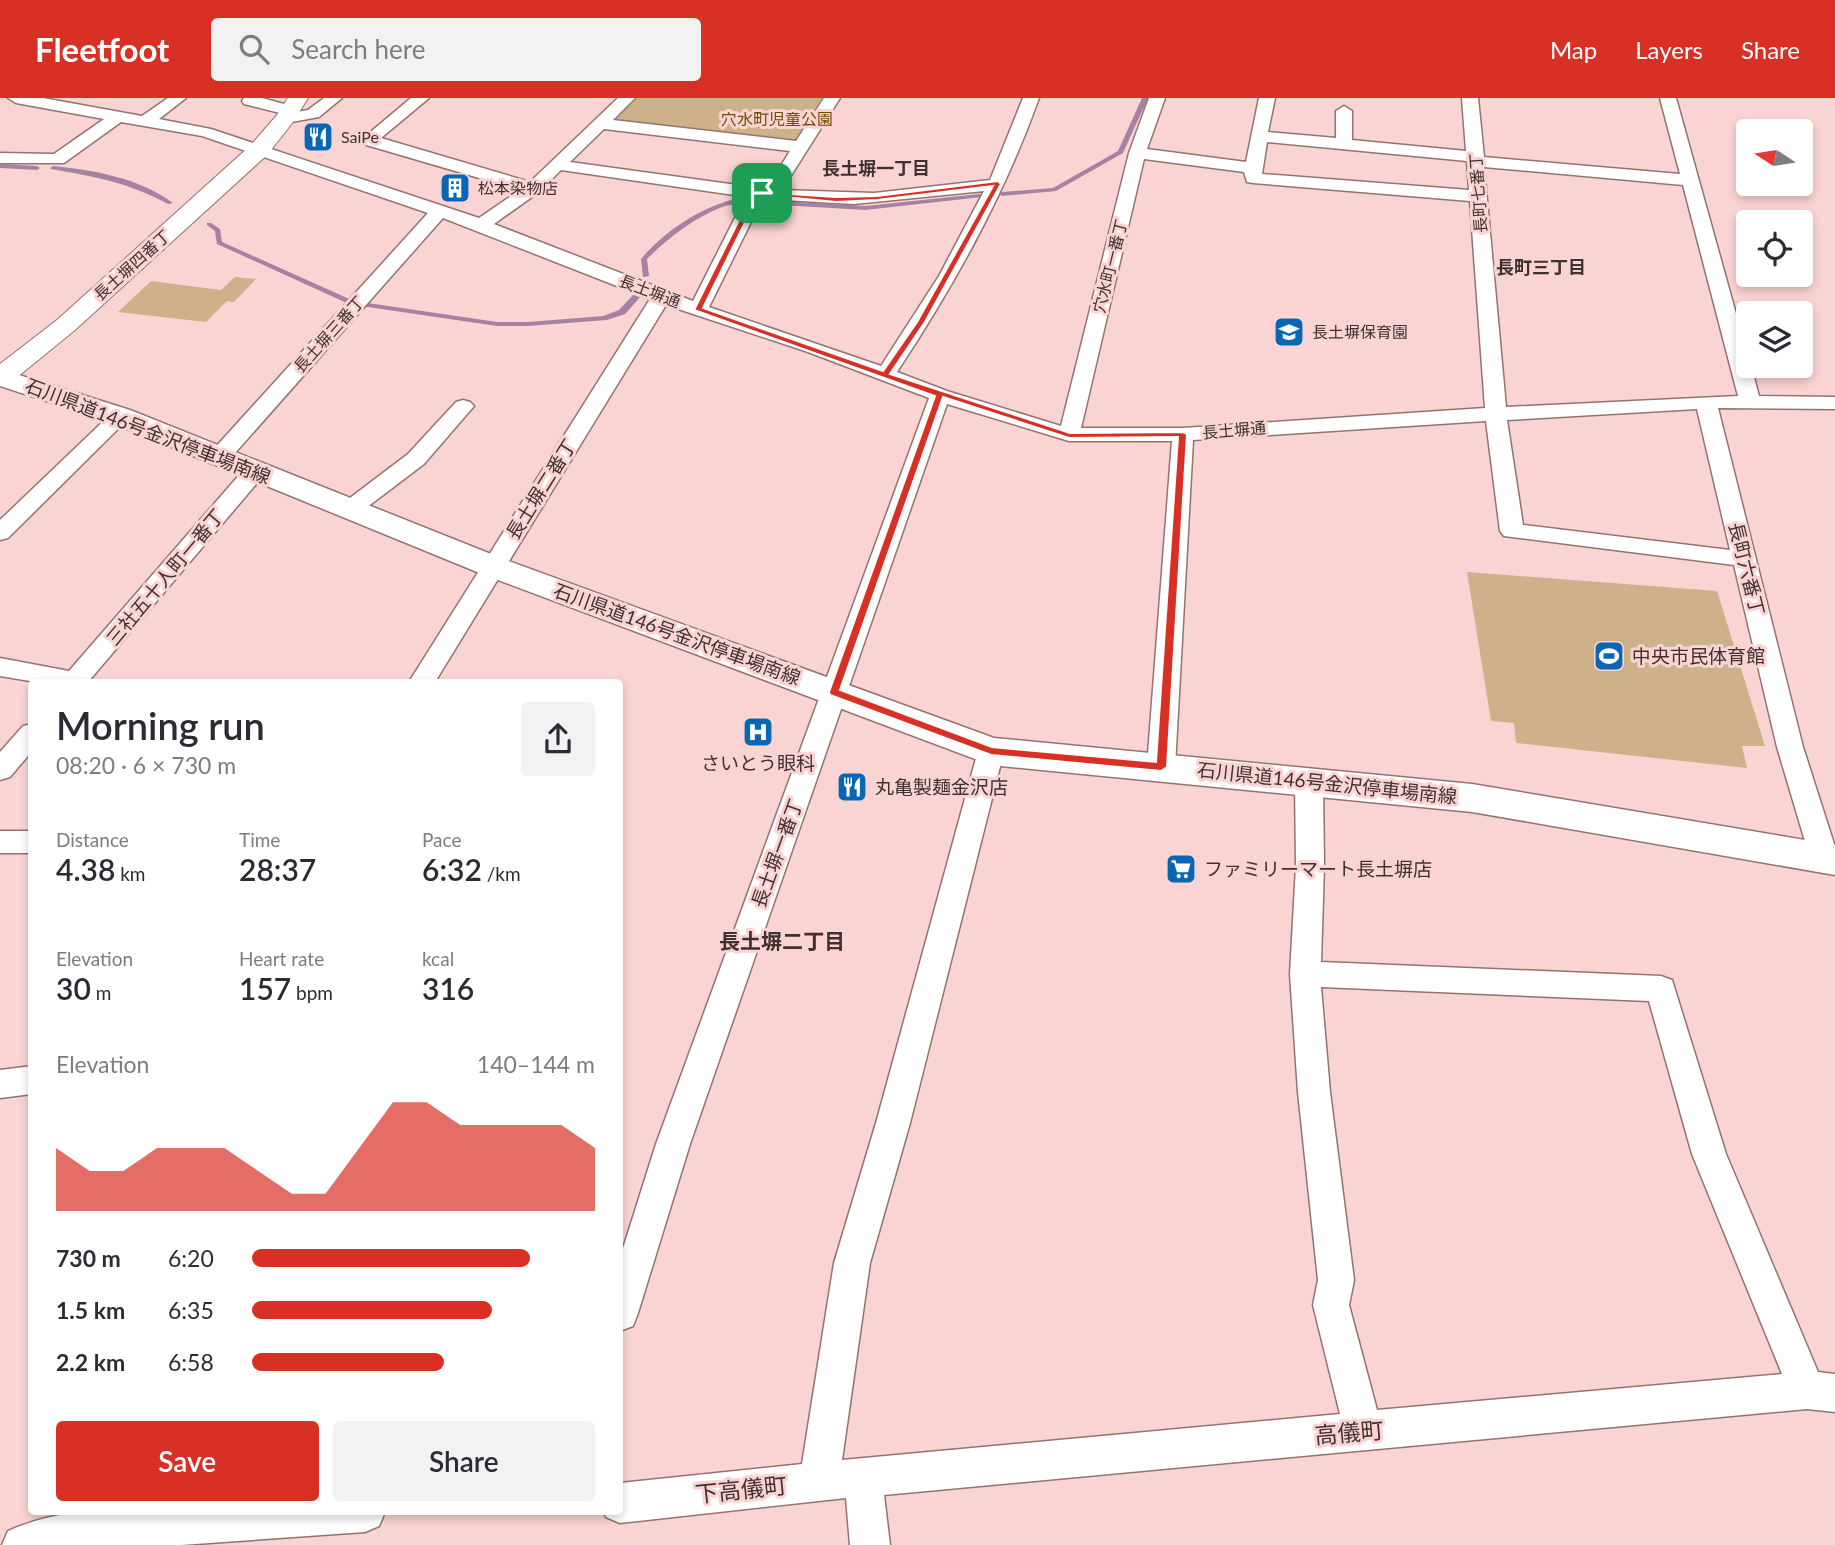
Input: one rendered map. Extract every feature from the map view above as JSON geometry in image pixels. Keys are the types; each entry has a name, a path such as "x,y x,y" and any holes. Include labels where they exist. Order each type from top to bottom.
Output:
{"main road":[{"name":"石川県道146号金沢停車場南線","path":"0,377 120,416 494,567 991,751 1472,797 1830,859"}],"street":[{"name":"長土塀通","path":"16,98 205,132 481,225 698,310 815,348 940,395 1069,435 1183,434 1706,402 1835,403"},
{"path":"145,121 178,98"},
{"path":"254,98 250,101 313,114 334,98"},
{"path":"421,98 369,140 533,188"},
{"path":"481,225 533,188 627,98"},
{"path":"698,310 750,206 762,193 776,187 832,98"},
{"path":"885,375 921,322 998,184 1031,98"},
{"name":"穴水町一番丁","path":"1069,435 1137,153 1157,98"},
{"name":"長町七番丁","path":"1470,98 1496,414 1512,531 1744,559"},
{"path":"1668,98 1750,401"},
{"path":"1266,101 1252,168 1253,178 1477,196"},
{"name":"長土塀四番丁","path":"0,377 66,326 259,150 291,109"},
{"path":"1344,111 1344,144"},
{"path":"0,158 58,159 119,116"},
{"path":"601,124 801,147"},
{"path":"1259,136 1690,180"},
{"path":"1137,153 1252,168"},
{"path":"558,165 762,193 836,200 998,184"},
{"name":"長土塀三番丁","path":"220,456 439,212"},
{"name":"長土塀二番丁","path":"424,679 661,296"},
{"name":"長土塀一番丁","path":"623,1303 673,1144 940,395"},
{"name":"長町六番丁","path":"1706,402 1790,747 1830,859"},
{"path":"351,509 415,459 463,406"},
{"path":"0,533 120,416"},
{"path":"1161,767 1183,434"},
{"name":"三社五十人町一番丁","path":"78,679 255,471"},
{"path":"0,667 60,679"},
{"path":"0,770 28,738"},
{"path":"819,1482 852,1263 893,1123 991,751"},
{"path":"1309,780 1310,866 1305,974 1314,1093 1336,1280 1331,1305 1364,1432"},
{"path":"0,842 28,842"},
{"path":"1305,974 1661,989 1709,1154 1821,1391"},
{"path":"0,1084 28,1080"},
{"name":"高儀町","path":"863,1477 1821,1391"},
{"path":"863,1477 870,1545"},
{"name":"下高儀町","path":"623,1503 863,1477"},
{"path":"22,1545 56,1534 323,1515"}],"green space":[{"name":"穴水町児童公園","path":"635,98 822,98 795,140 787,142 616,124 613,120"},
{"path":"235,277 256,279 234,302 227,301 206,322 118,312 151,281 221,290"},
{"name":"中央市民体育館","path":"1467,572 1717,591 1765,746 1742,746 1747,768 1516,743 1514,723 1491,721"}],"waterway":[{"path":"1002,194 1054,190 1121,152 1145,98"},
{"path":"0,166 37,168"},
{"path":"53,168 114,179 143,189 170,203"},
{"path":"763,202 865,208 980,196"},
{"path":"645,276 644,259 677,230 720,205 746,201"},
{"path":"209,224 218,230 219,243 352,302"},
{"path":"361,304 497,324 528,324 604,318 622,312 638,295"}],"place":[{"name":"SaiPe","path":"318,137"},
{"name":"松本染物店","path":"455,188"},
{"name":"長土塀保育園","path":"1289,332"},
{"name":"中央市民体育館","path":"1609,656"},
{"name":"さいとう眼科","path":"758,732"},
{"name":"丸亀製麺金沢店","path":"852,787"},
{"name":"ファミリーマート長土塀店","path":"1181,869"}],"district":[{"name":"長土塀一丁目","path":"876,169"},
{"name":"長町三丁目","path":"1541,268"},
{"name":"長土塀二丁目","path":"782,942"}],"route":[{"path":"762,193 750,206 698,310 815,348 885,375 940,395 834,692 991,751 1161,767 1183,434 1069,435 885,375 921,322 998,184 836,200 762,193"}]}
